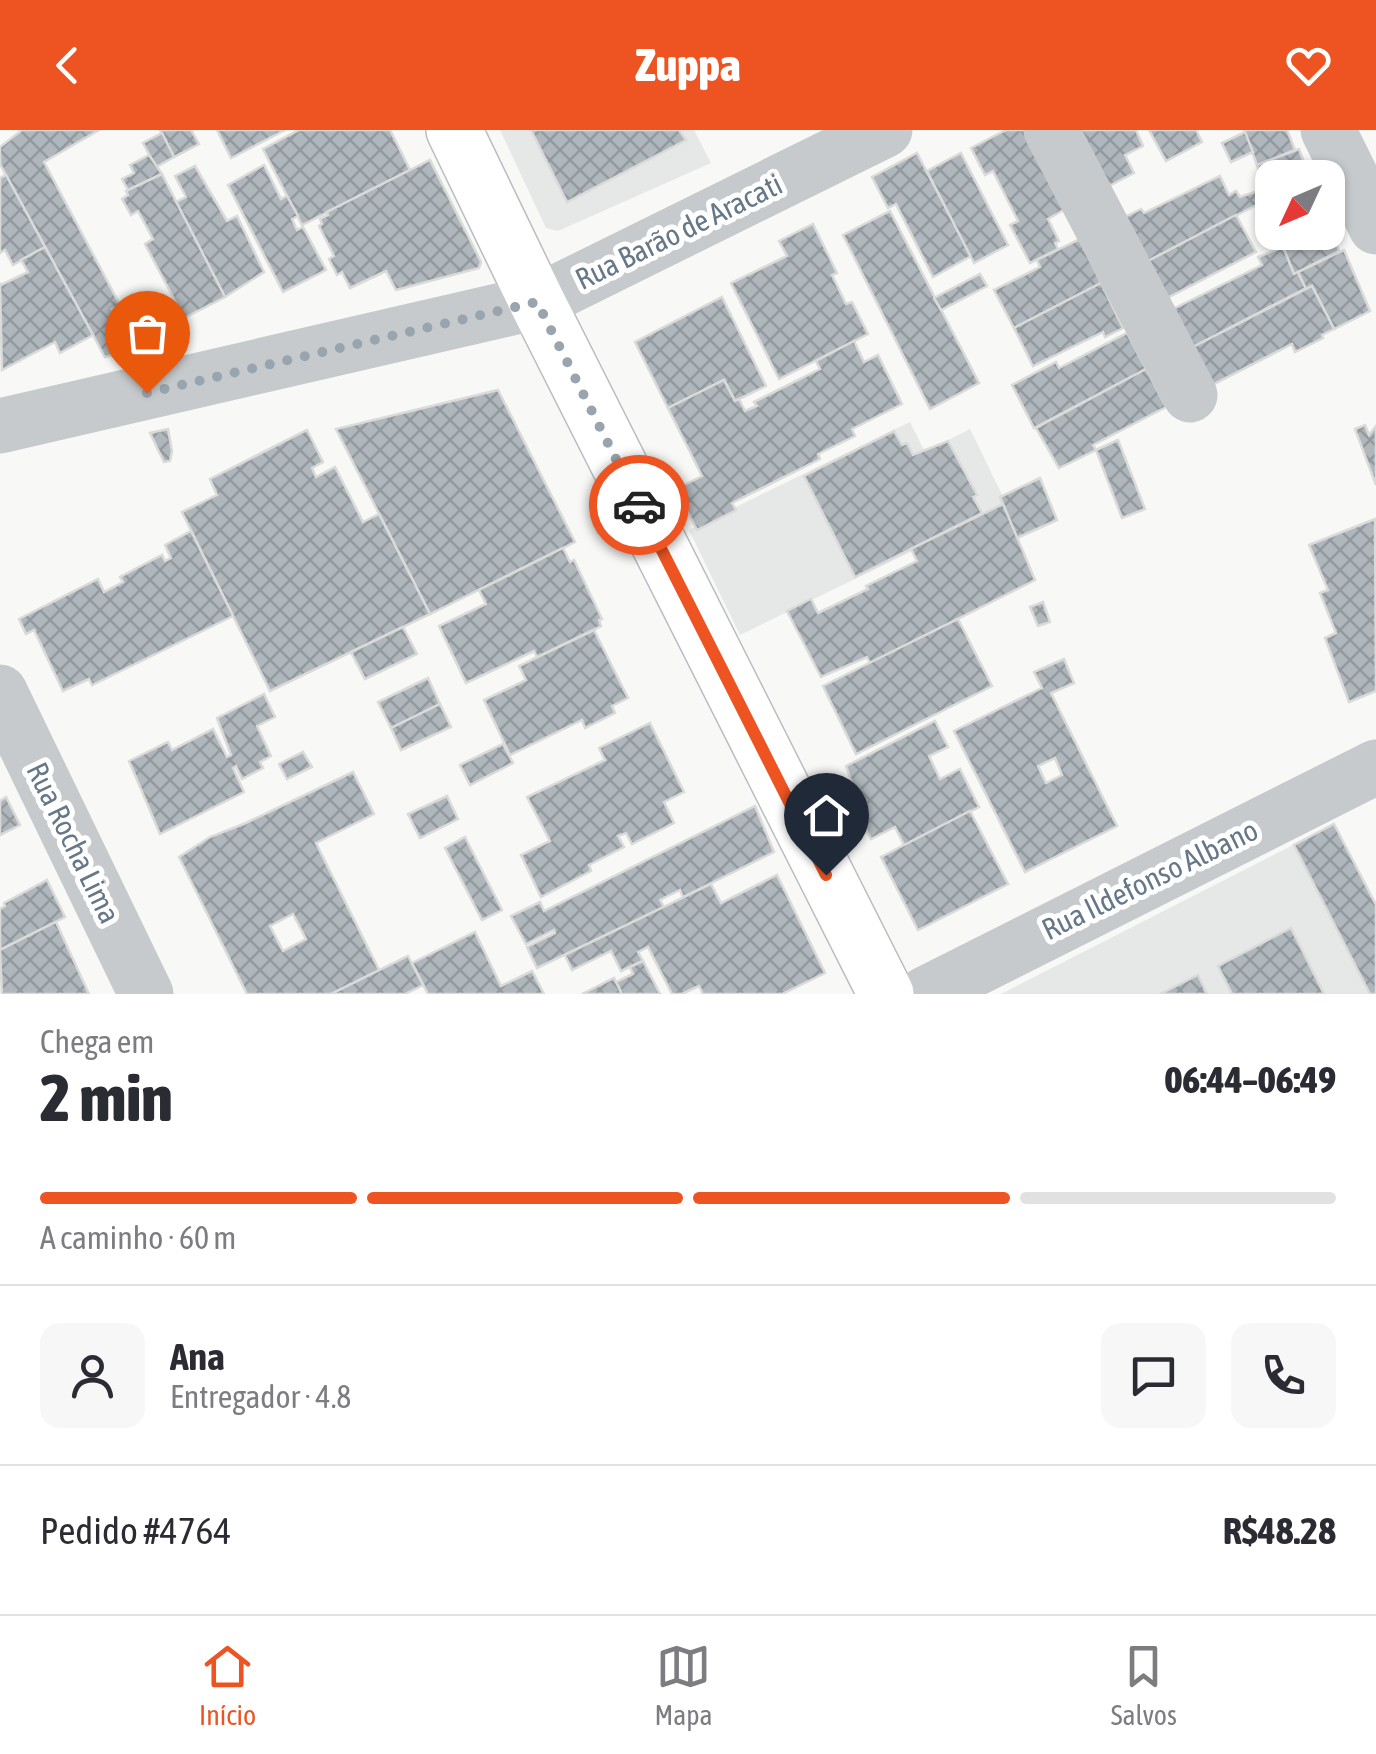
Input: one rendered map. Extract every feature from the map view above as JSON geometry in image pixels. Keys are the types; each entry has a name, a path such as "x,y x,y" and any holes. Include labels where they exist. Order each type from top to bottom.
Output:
{"main road":[{"path":"454,130 886,994"}],"street":[{"name":"Rua Barão de Aracati","path":"0,426 537,302 885,130"},
{"path":"1052,130 1190,394"},
{"path":"1328,130 1376,227"},
{"name":"Rua Rocha Lima","path":"0,692 146,994"},
{"name":"Rua Ildefonso Albano","path":"924,994 1376,768"}],"shaded area":[{"path":"500,130 694,130 711,163 558,231 546,228"},
{"path":"910,422 925,452 970,429 1007,505 740,635 689,530"},
{"path":"1334,824 1376,905 1376,994 1001,994"}],"building":[{"path":"22,130 99,130 44,162 120,305 112,309 130,351 105,357 0,164 0,147"},
{"path":"160,130 191,130 199,144 174,157"},
{"path":"217,130 285,130 231,158"},
{"path":"299,130 390,130 410,170 302,225 263,149"},
{"path":"531,130 679,130 686,140 567,202"},
{"path":"1006,130 1032,130 1065,209 1048,219 1059,241 1055,243 1058,249 1030,263 1010,225 1018,221 993,171 985,175 971,148"},
{"path":"1078,130 1136,130 1143,146 1125,155 1134,173 1107,187"},
{"path":"1149,130 1196,130 1202,142 1166,161"},
{"path":"1244,130 1287,130 1295,150 1270,160 1255,160"},
{"path":"1245,132 1253,152 1231,162 1222,143"},
{"path":"162,133 174,157 156,167 143,143"},
{"path":"1299,149 1303,160 1270,160"},
{"path":"917,153 971,256 933,277 896,204 888,208 872,177"},
{"path":"961,153 1008,245 974,263 927,171"},
{"path":"149,155 162,174 128,190 122,179 134,173 130,165"},
{"path":"430,160 481,262 479,268 396,290 386,271 350,288 329,259 334,256 319,226 320,219"},
{"path":"264,165 281,199 287,196 298,216 292,219 297,230 303,227 326,270 283,292 228,185"},
{"path":"195,166 227,221 237,216 264,272 225,297 176,202 186,197 175,176"},
{"path":"162,174 225,297 184,318 145,244 153,239 138,211 131,215 122,199 128,195 126,191"},
{"path":"6,175 45,247 13,265 5,250 0,253 0,178"},
{"path":"1220,176 1229,195 1236,191 1240,197 1255,192 1255,206 1148,261 1125,217 1141,209 1144,213"},
{"path":"890,211 979,383 930,409 843,235"},
{"path":"1236,215 1256,252 1167,298 1148,261"},
{"path":"813,224 837,273 832,275 846,304 852,302 868,334 779,379 731,283 787,256 779,241"},
{"path":"1080,239 1101,283 1014,328 994,290 1040,267 1037,260"},
{"path":"45,247 93,335 60,353 55,342 2,370 0,283 28,272 21,260"},
{"path":"1284,250 1339,250 1339,251 1294,274"},
{"path":"1284,250 1294,274 1298,272 1306,288 1193,347 1173,309 1262,265 1258,257"},
{"path":"1344,250 1370,311 1334,329 1312,286 1306,289 1298,272"},
{"path":"980,274 987,286 941,310 934,298"},
{"path":"1101,283 1123,328 1105,337 1103,332 1033,366 1014,328"},
{"path":"1312,286 1334,329 1295,352 1292,344 1212,385 1193,347"},
{"path":"722,297 766,386 735,401 724,380 668,408 635,342"},
{"path":"1127,333 1146,369 1034,428 1012,385 1056,362 1059,368"},
{"path":"854,341 864,362 878,355 902,404 852,429 855,436 818,454 820,459 732,503 736,510 697,530 676,489 702,476 668,408 724,380 745,411 757,406 754,402 820,369 816,361"},
{"path":"1146,369 1166,407 1093,445 1096,450 1059,468 1036,428"},
{"path":"498,390 575,542 430,614 336,429"},
{"path":"1365,425 1369,435 1376,426 1376,485 1355,429"},
{"path":"168,429 172,451 170,461 164,462 150,433"},
{"path":"307,430 323,462 312,468 316,477 335,467 363,522 379,514 430,614 270,691 182,512 217,495 210,479"},
{"path":"894,431 913,455 948,441 977,495 973,497 982,513 855,577 804,476"},
{"path":"1118,440 1145,509 1122,518 1096,450"},
{"path":"1040,478 1057,520 1017,538 1000,497"},
{"path":"1003,504 1035,580 870,663 867,657 821,677 787,611 811,599 818,613 868,589 866,586 917,561 911,549"},
{"path":"1375,519 1376,691 1349,702 1325,638 1336,633 1320,593 1328,590 1309,545"},
{"path":"191,531 233,616 92,685 89,679 63,691 34,630 26,634 19,619 98,579 104,592 123,582 120,577 162,555 165,561 171,558 165,545"},
{"path":"563,548 570,562 574,560 602,619 601,626 537,657 534,651 466,683 439,626 486,604 479,590"},
{"path":"1043,602 1050,622 1038,626 1030,607"},
{"path":"958,619 992,686 856,754 823,686"},
{"path":"403,627 417,654 365,679 351,652"},
{"path":"594,630 628,698 612,706 615,713 585,728 582,720 510,755 484,700 526,680 519,666"},
{"path":"1064,659 1074,683 1051,693 1117,826 1025,872 954,731 1042,688 1034,672","holes":["1055,758 1062,775 1046,783 1038,766"]},
{"path":"428,678 440,704 391,728 378,702"},
{"path":"264,694 275,717 257,726 271,756 260,762 263,768 242,779 236,766 233,768 244,792 160,834 129,761 168,742 172,750 213,729 227,757 231,755 217,718"},
{"path":"440,704 451,727 401,750 391,728"},
{"path":"935,721 948,747 929,756 940,779 960,769 979,807 904,845 895,827 871,839 852,803 858,801 846,766"},
{"path":"650,723 684,792 664,802 674,823 632,844 626,833 618,836 624,847 589,865 591,871 541,897 521,855 550,841 527,797 605,760 599,748"},
{"path":"503,744 513,763 470,785 460,765"},
{"path":"303,752 312,767 287,779 279,764"},
{"path":"353,772 374,814 316,843 379,970 331,994 247,994 179,857 210,837","holes":["293,914 306,939 283,951 270,926"]},
{"path":"447,796 458,819 420,838 408,814"},
{"path":"6,797 20,825 0,835 0,801"},
{"path":"755,806 774,852 683,897 680,890 660,900 664,907 537,968 527,947 555,933 554,930 526,944 511,916 540,902 544,911"},
{"path":"970,811 1008,884 918,930 881,857"},
{"path":"1334,824 1376,905 1376,994 1370,994 1294,845"},
{"path":"465,837 502,910 482,920 445,848"},
{"path":"777,875 825,973 782,994 703,994 699,986 672,994 648,947 638,952 643,961 621,971 611,951 572,970 565,955 711,884 721,903"},
{"path":"47,880 65,917 0,950 0,909 4,903"},
{"path":"56,922 89,994 2,994 0,950"},
{"path":"1291,928 1324,994 1232,994 1218,966"},
{"path":"475,932 501,986 532,971 544,994 428,994 412,963"},
{"path":"408,956 423,985 405,994 331,994"},
{"path":"643,961 660,994 622,994 616,982 633,974 630,967"},
{"path":"1198,975 1207,994 1160,994"},
{"path":"614,978 622,994 582,994"}],"way so far":[{"path":"147,393 537,302 639,505"}],"route":[{"path":"639,505 826,875"}]}
